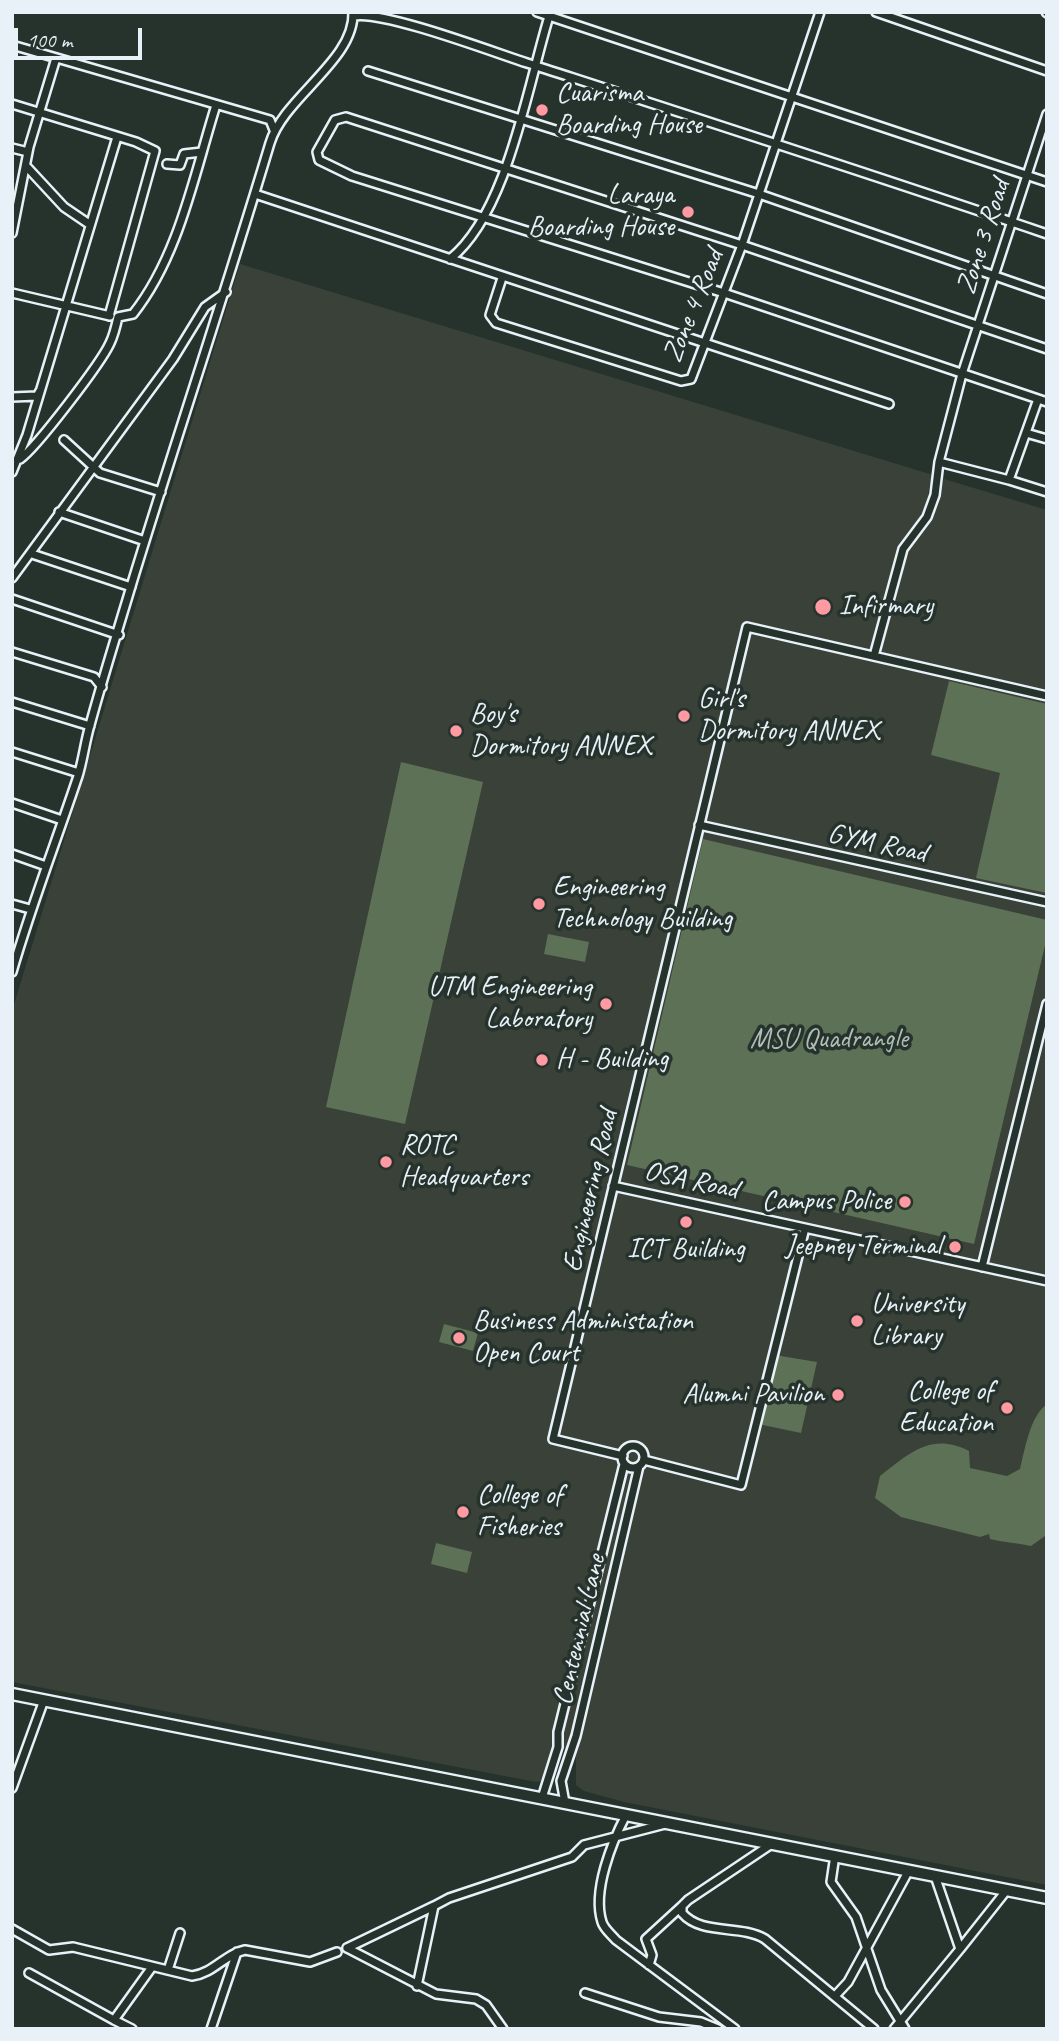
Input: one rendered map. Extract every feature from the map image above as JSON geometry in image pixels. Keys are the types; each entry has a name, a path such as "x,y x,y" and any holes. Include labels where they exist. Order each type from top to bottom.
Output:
{"street":[{"path":"537,12 550,14 792,95 1047,183"},
{"name":"Zone 4 Road","path":"502,278 491,319 512,329 604,359 687,381 694,376 742,245 820,12"},
{"path":"876,12 1047,71"},
{"path":"12,972 30,909 79,773 131,587 226,292 274,130 294,101 322,75 352,27 353,14 374,16 776,142 1047,234"},
{"path":"450,259 474,237 485,218 521,118 550,14"},
{"path":"12,45 216,106 266,117 274,130"},
{"path":"12,233 28,152 57,58"},
{"path":"368,71 759,194 1047,294"},
{"path":"12,104 152,149 156,156 109,316"},
{"path":"12,293 109,316 133,314 160,272 182,216 216,106"},
{"name":"Zone 3 Road","path":"874,656 899,559 912,533 929,513 962,374 1047,114"},
{"path":"1009,480 1026,433 1043,400 724,293 342,172 319,160 316,155 318,147 335,120 345,117 742,245 1047,349"},
{"path":"20,459 117,137"},
{"path":"12,148 28,152"},
{"path":"167,164 180,165 184,155 202,152"},
{"path":"26,166 64,207 89,224"},
{"path":"255,194 502,278 707,341 889,404"},
{"path":"12,578 173,359 205,307 226,292"},
{"path":"12,472 100,358 110,343 118,317"},
{"path":"12,397 37,396 42,386"},
{"path":"1026,433 1047,439"},
{"path":"64,440 93,468 106,476 161,492"},
{"path":"12,447 23,449"},
{"path":"939,462 1047,492"},
{"path":"59,512 145,541"},
{"path":"32,554 131,587"},
{"path":"12,599 119,635"},
{"name":"Engineering Road","path":"624,1460 553,1439 747,627 874,656"},
{"path":"12,652 94,677 102,687"},
{"path":"874,656 1047,696"},
{"path":"94,677 106,673"},
{"path":"12,702 90,726"},
{"path":"12,752 79,773"},
{"path":"12,803 62,820"},
{"name":"GYM Road","path":"699,825 1047,902"},
{"path":"12,854 46,866"},
{"path":"12,904 30,909"},
{"path":"982,1266 1047,1004"},
{"name":"OSA Road","path":"614,1185 1047,1281"},
{"path":"641,1463 642,1451 634,1447 627,1449 624,1460 629,1468 641,1463 741,1485 805,1228"},
{"name":"Centennial Lane","path":"542,1798 551,1778 558,1732 624,1460"},
{"name":"Centennial Lane","path":"565,1803 561,1781 589,1685 641,1463"},
{"path":"606,1540 622,1544"},
{"path":"589,1607 606,1611"},
{"path":"571,1681 589,1685"},
{"path":"12,1694 1047,1898"},
{"path":"12,1788 44,1700"},
{"path":"558,1732 576,1736"},
{"path":"555,1760 566,1763"},
{"path":"551,1778 561,1781"},
{"path":"626,1815 615,1835 603,1874 602,1923 616,1940 735,2029"},
{"path":"503,2029 486,2005 476,1999 445,1996 417,1986 347,1948 449,1898 572,1857 584,1845 668,1823"},
{"path":"649,1965 652,1955 646,1939 682,1906 773,1843"},
{"path":"835,1855 831,1882 856,1917 881,1990 897,2025 905,2029"},
{"path":"835,1996 848,1982 909,1870"},
{"path":"935,1876 960,1949"},
{"path":"897,2025 1006,1891"},
{"path":"417,1986 434,1906"},
{"path":"682,1906 682,1913 691,1921 757,1934 873,2029"},
{"path":"12,1929 49,1951 73,1947 192,1976 202,1975 238,1951 310,1962 337,1952"},
{"path":"167,1970 180,1933"},
{"path":"211,2029 238,1951"},
{"path":"114,2020 152,1967"},
{"path":"29,1973 132,2029"},
{"path":"585,1993 659,2017 701,2022 720,2029 721,2018"}],"shaded area":[{"path":"240,264 933,475 928,493 938,496 944,479 1047,510 1047,1885 624,1802 584,1791 576,1785 576,1752 569,1749 558,1747 544,1781 536,1782 12,1682 12,1011"}],"green space":[{"path":"949,681 1047,704 1047,893 976,878 1000,773 931,755"},
{"path":"401,762 483,782 405,1124 326,1107"},
{"name":"MSU Quadrangle","path":"703,839 1047,920 1047,937 974,1244 627,1165"},
{"path":"548,934 589,942 585,962 544,954"},
{"name":"Business Administation Open Court","path":"444,1324 478,1333 473,1351 439,1342"},
{"path":"775,1355 817,1362 801,1433 758,1424"},
{"path":"1047,1404 1047,1530 1045,1536 1031,1546 990,1539 989,1534 980,1537 901,1517 875,1498 880,1476 911,1453 932,1444 955,1446 969,1451 970,1468 1007,1476 1020,1469 1032,1425"},
{"path":"436,1543 472,1552 467,1573 431,1564"}],"place":[{"name":"Cuarisma Boarding House","path":"542,110"},
{"name":"Laraya Boarding House","path":"688,212"},
{"name":"Infirmary","path":"823,607"},
{"name":"Girl's Dormitory ANNEX","path":"684,716"},
{"name":"Boy's Dormitory ANNEX","path":"456,731"},
{"name":"Engineering Technology Building","path":"539,904"},
{"name":"UTM Engineering Laboratory","path":"606,1004"},
{"name":"H - Building","path":"542,1060"},
{"name":"ROTC Headquarters","path":"386,1162"},
{"name":"Campus Police","path":"905,1202"},
{"name":"ICT Building","path":"686,1222"},
{"name":"Jeepney Terminal","path":"955,1247"},
{"name":"University Library","path":"857,1321"},
{"name":"Business Administation Open Court","path":"459,1338"},
{"name":"Alumni Pavilion","path":"838,1395"},
{"name":"College of Education","path":"1007,1408"},
{"name":"College of Fisheries","path":"463,1512"}]}
